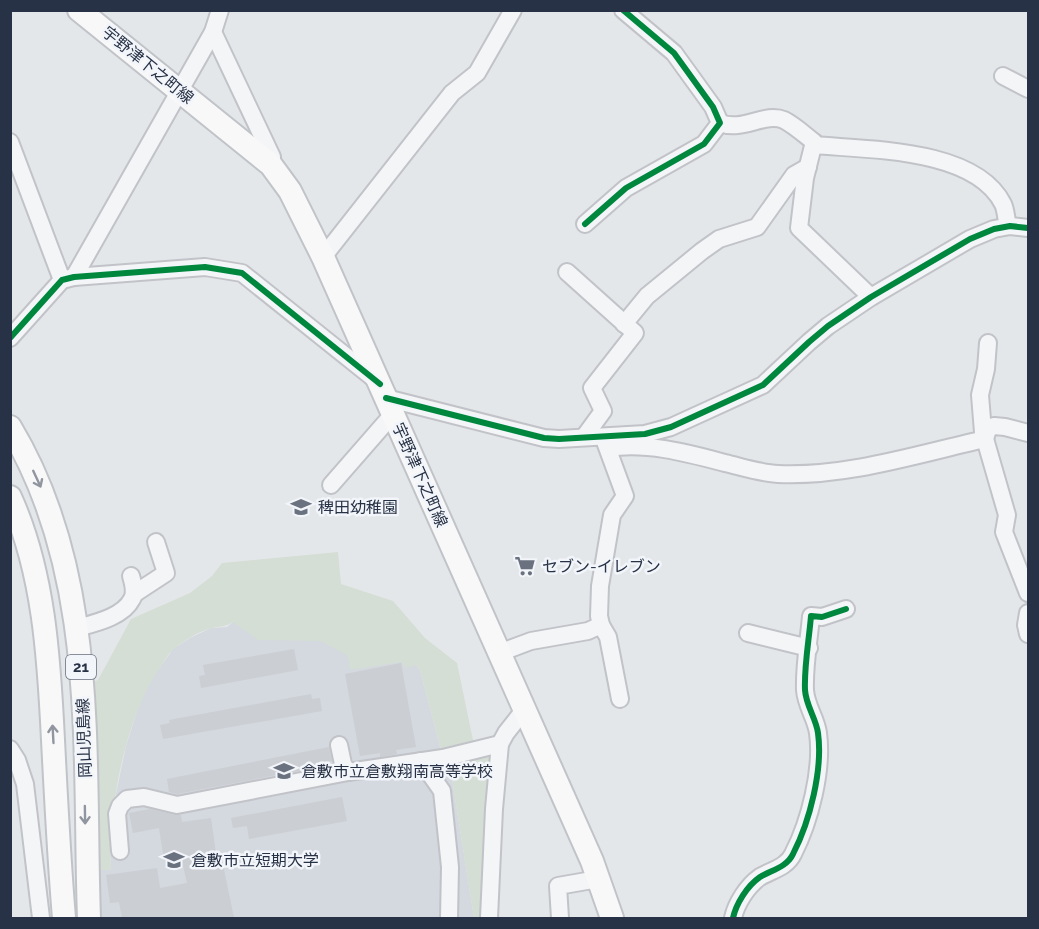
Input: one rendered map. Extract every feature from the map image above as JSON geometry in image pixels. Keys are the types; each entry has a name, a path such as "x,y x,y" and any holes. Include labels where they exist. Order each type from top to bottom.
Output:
{"main road":[{"name":"宇野津下之町線","path":"79,10 271,165 290,191 323,257 592,861 612,918"},
{"name":"岡山児島線","path":"10,427 45,497 69,581 77,628 85,753 89,918"},
{"name":"岡山児島線","path":"10,496 27,545 38,587 46,642 64,918"}],"street":[{"path":"10,338 68,278 213,32 220,10"},
{"path":"323,257 452,93 477,73 513,10"},
{"path":"623,10 674,53 713,107 720,123 728,126 743,126 773,118 784,120 814,142 805,178 800,228 871,297"},
{"path":"213,32 272,157 271,165"},
{"path":"1004,76 1029,89"},
{"path":"585,224 626,188 704,144 720,123"},
{"path":"10,142 68,278"},
{"path":"814,145 925,156 951,163 975,176 994,191 1004,205 1008,226"},
{"path":"624,324 647,296 702,251 719,239 757,227 794,176 808,167"},
{"path":"605,442 671,427 763,385 809,342 871,297 970,238 994,228 1008,226 1029,228"},
{"path":"68,278 205,267 242,273 386,398 544,438 584,437 622,446 652,448 701,457 777,474 855,468 985,439"},
{"path":"567,272 635,333 592,388 603,411 584,437"},
{"path":"988,344 980,404 985,439 1007,515 1004,532 1029,593"},
{"path":"331,485 386,398"},
{"path":"985,439 988,429 994,426 1029,434"},
{"path":"605,442 625,496 612,515 600,586 599,616 608,637 620,699"},
{"path":"134,594 166,573 156,542"},
{"path":"77,628 95,624 118,613 133,598 131,576"},
{"path":"733,918 742,897 758,879 786,864 793,855 807,818 820,754 818,730 807,705 805,688 811,616 822,617 846,609"},
{"path":"1029,613 1026,625 1029,634"},
{"path":"499,653 531,641 588,631 601,625"},
{"path":"748,633 809,648"},
{"path":"489,918 494,809 500,744 506,732 524,710"},
{"path":"120,851 117,814 120,806 127,799 144,796 177,805 348,772 421,761 500,744"},
{"path":"339,745 343,764 348,772"},
{"path":"10,749 18,760 26,784 42,918"},
{"path":"421,761 442,791 448,835 449,918"},
{"path":"560,918 558,886 598,879"}],"shaded area":[{"path":"338,552 341,584 393,601 425,638 457,663 474,745 442,754 420,670 416,665 404,668 402,662 350,670 348,656 321,641 258,640 233,622 207,629 188,639 171,652 148,687 121,764 112,819 111,870 99,870 95,681 98,680 131,619 190,593 212,576 222,563"},
{"name":"倉敷市立倉敷翔南高等学校","path":"257,619 416,665 420,670 444,762 452,779 474,918 100,918 99,870 111,869 110,850 116,794 126,746 140,702 151,680 173,649 190,638 211,628 227,627 233,622"},
{"path":"492,750 483,918 474,918 452,779 444,762"}],"building":[{"path":"294,649 298,670 201,688 199,676 205,675 203,665"},
{"path":"401,663 416,747 396,750 397,754 380,757 380,753 360,756 345,674"},
{"path":"311,694 312,699 320,698 322,711 163,739 160,725 170,723 169,720"},
{"path":"329,747 332,761 323,763 324,766 177,794 169,792 167,779"},
{"path":"342,797 347,821 249,839 247,826 233,828 231,818"},
{"path":"150,809 181,815 182,822 211,818 217,861 222,860 234,918 122,918 119,902 110,903 106,875 157,868 160,888 187,883 181,857 164,860 159,828 133,833 129,813"}],"cycle path":[{"path":"585,224 626,188 704,144 720,123 713,107 674,53 623,10"},
{"path":"386,398 544,438 645,434 671,427 763,385 828,326 871,297 970,239 994,229 1010,226 1028,228"},
{"path":"10,338 62,280 74,277 205,267 242,273 380,384"},
{"path":"733,918 739,901 751,885 790,858 805,826 814,795 819,762 818,733 805,690 811,616 822,617 846,609"}],"place":[{"name":"稗田幼稚園","path":"301,507"},
{"name":"セブン-イレブン","path":"525,566"},
{"name":"倉敷市立倉敷翔南高等学校","path":"284,771"},
{"name":"倉敷市立短期大学","path":"174,860"}]}
